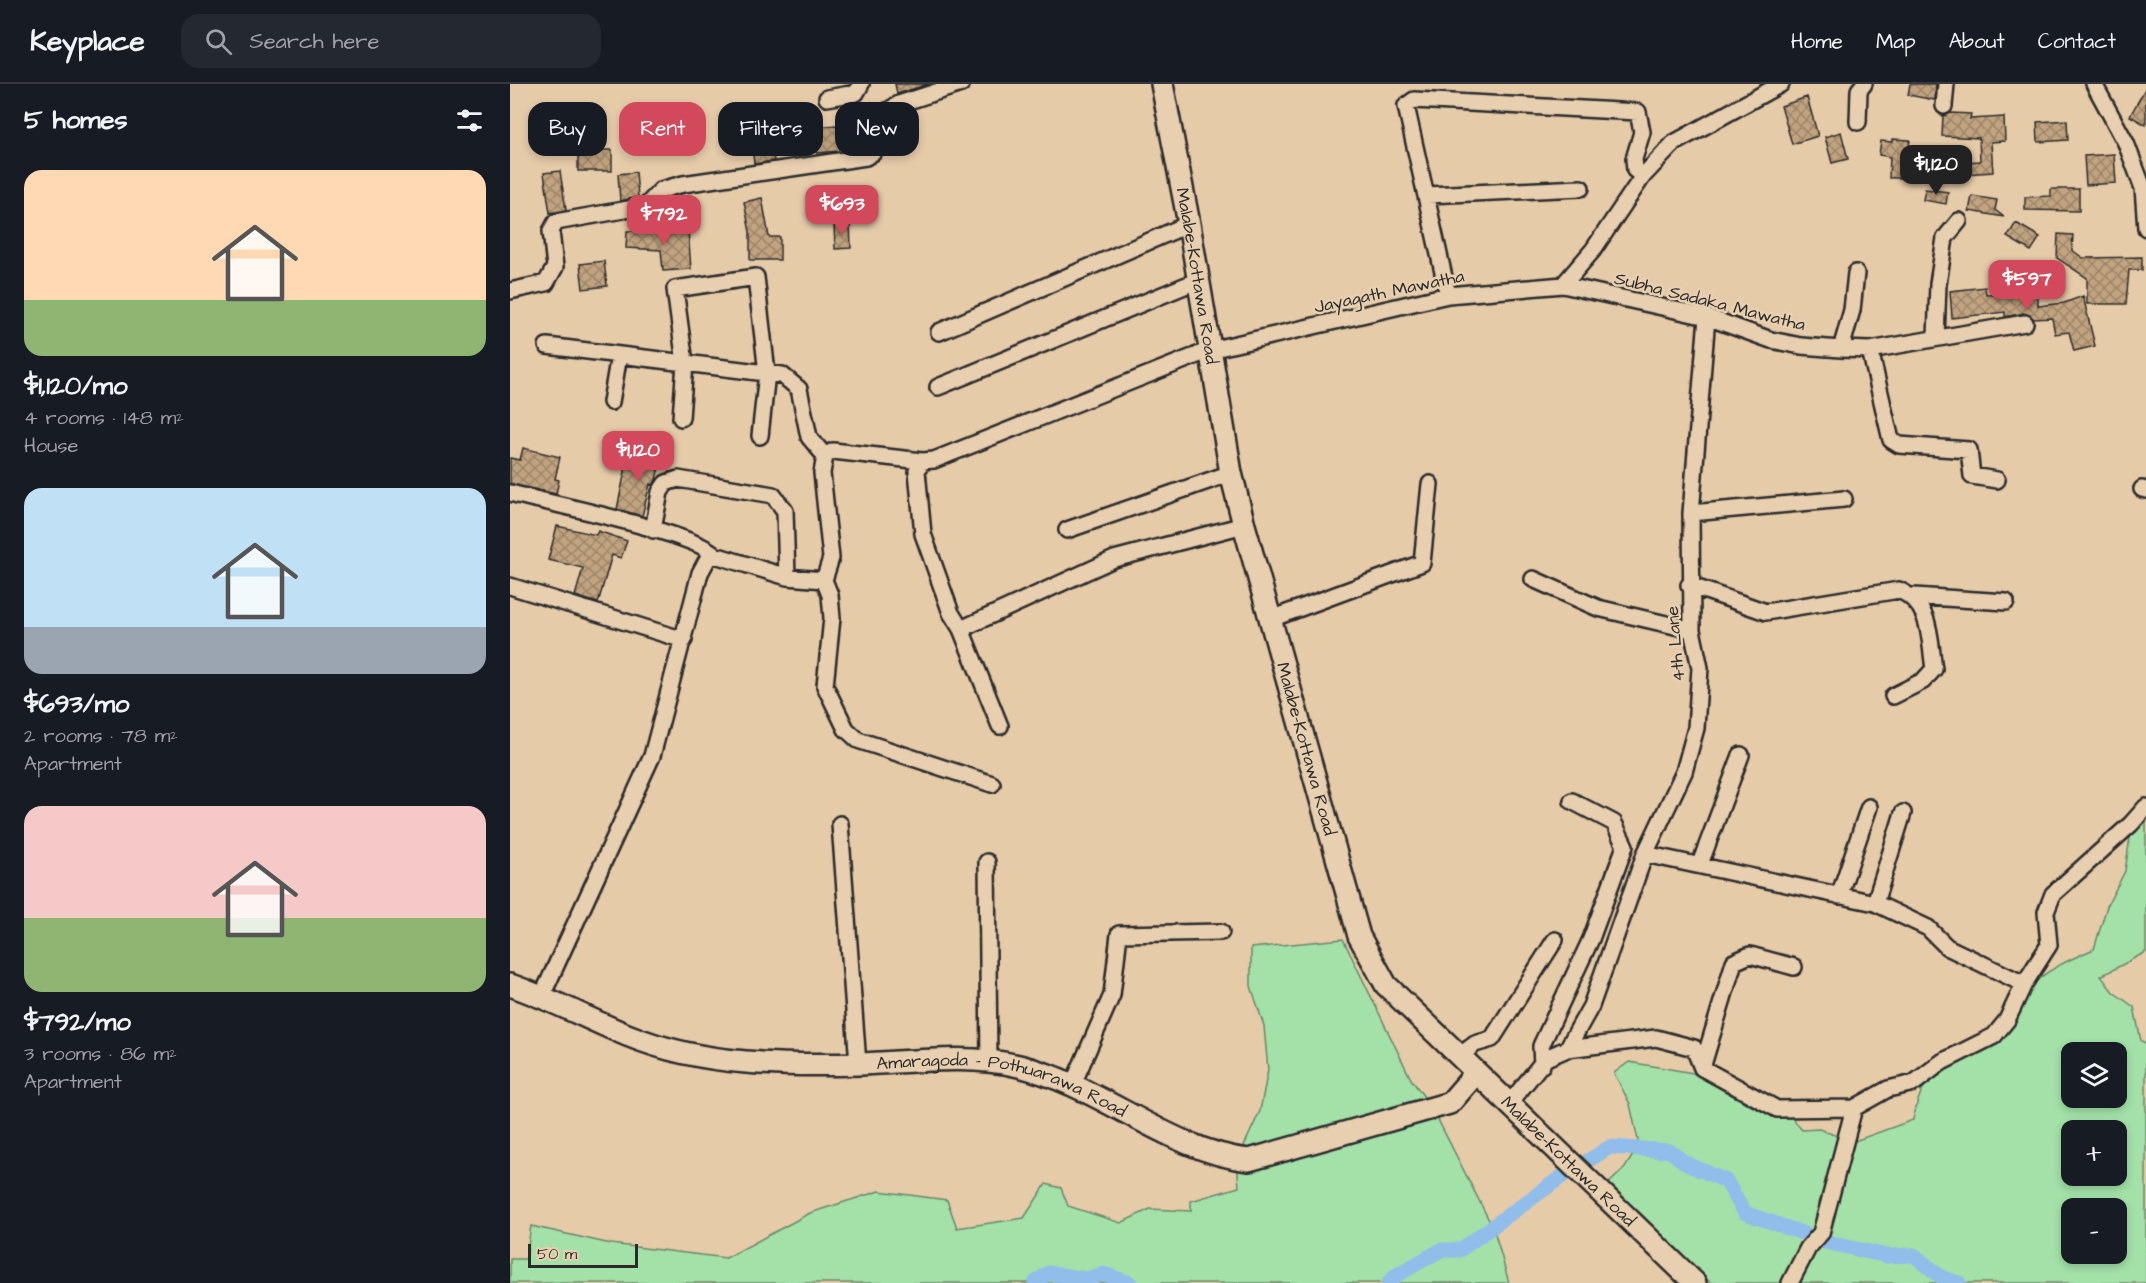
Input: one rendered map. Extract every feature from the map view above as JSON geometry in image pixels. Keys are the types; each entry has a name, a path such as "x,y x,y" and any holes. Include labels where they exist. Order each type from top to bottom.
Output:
{"main road":[{"name":"Malabe-Kottawa Road","path":"1162,84 1190,224 1231,473 1268,620 1359,936 1386,985 1475,1074 1695,1283"},
{"name":"Amaragoda - Pothuarawa Road","path":"510,985 542,996 629,1036 685,1053 746,1062 858,1064 919,1060 1018,1066 1073,1084 1195,1146 1229,1158 1249,1160 1450,1103 1475,1074"}],"street":[{"path":"827,98 856,93 861,84"},
{"path":"510,291 546,283 555,267 551,231 556,222 646,206 661,190 683,184 866,157 874,152 882,114 899,104 961,84"},
{"path":"1563,285 1593,250 1643,176 1674,143 1781,84"},
{"path":"1858,122 1859,90 1864,84"},
{"path":"1944,106 1946,84"},
{"path":"2094,84 2126,143 2143,188 2146,228"},
{"path":"1448,295 1406,106 1414,100 1638,112 1642,132 1634,159 1635,170 1643,176"},
{"path":"1427,195 1581,188"},
{"path":"1936,339 1938,284 1945,238 1959,221"},
{"path":"939,332 1190,224"},
{"path":"1841,349 1852,310 1856,273"},
{"path":"681,418 685,363 675,289 756,277 767,374 760,436"},
{"path":"938,387 1199,280"},
{"name":"Jayagath Mawatha","path":"922,461 934,460 1210,350 1448,295 1563,285"},
{"name":"Subha Sadaka Mawatha","path":"1563,285 1707,317 1771,340 1801,346 1870,350 2025,323"},
{"name":"4th Lane","path":"1567,1049 1591,1006 1645,854 1684,772 1696,728 1700,668 1692,630 1689,585 1691,513 1707,317"},
{"path":"547,346 782,375 799,389 809,437 825,456"},
{"path":"1870,350 1891,440 1899,445 1969,450 1972,476 1996,480"},
{"path":"611,402 619,355"},
{"path":"992,784 858,741 846,729 825,686 832,618 830,595 824,580 831,558 822,473 825,456 833,451 922,461 917,471 923,534 951,613 961,629 1000,726"},
{"path":"1067,530 1231,473"},
{"path":"653,530 660,492 666,483 678,479 773,495 785,511 787,578"},
{"path":"1268,620 1422,563 1430,484"},
{"path":"510,493 653,530 707,547 715,555 787,578 824,580"},
{"path":"1691,513 1844,499"},
{"path":"961,629 1114,559 1244,525"},
{"path":"542,996 652,756 700,573 708,558 715,555"},
{"path":"1533,579 1598,608 1692,630"},
{"path":"1689,585 1767,612 1899,590 1914,596 2006,602"},
{"path":"510,586 684,640"},
{"path":"1893,696 1923,681 1934,669 1924,610 1914,596"},
{"path":"1700,864 1741,755"},
{"path":"1542,1065 1541,1046 1592,939 1624,846 1614,822 1572,801"},
{"path":"1839,896 1869,807"},
{"path":"1509,1104 1546,1058 1567,1049 1656,1038 1694,1048 1702,1068 1777,1109 1854,1108 1888,1089 1914,1083 1942,1062 1994,1036 2007,1020 2024,984 2049,945 2046,912 2053,894 2131,824 2146,807"},
{"path":"1875,903 1903,813"},
{"path":"840,824 858,1064"},
{"path":"1645,854 1875,903 1928,928 1947,947 2024,984"},
{"path":"987,862 989,1063"},
{"path":"1073,1084 1112,995 1119,934 1221,932"},
{"path":"1458,1057 1475,1044 1492,1039 1555,940"},
{"path":"1702,1068 1734,962 1750,955 1794,967"},
{"path":"1790,1283 1808,1248 1821,1233 1854,1108"}],"green space":[{"path":"2146,816 2146,952 2101,976 2113,992 2134,1007 2141,1041 2146,1043 2146,1283 1711,1283 1606,1186 1625,1168 1639,1145 1630,1104 1614,1073 1629,1062 1693,1073 1753,1107 1785,1110 1802,1130 1819,1129 1852,1142 1913,1120 1924,1087 1932,1077 1941,1069 1976,1052 1995,1039 2024,993 2039,978 2065,962 2094,949 2107,906 2125,871 2130,837"},
{"path":"1343,939 1411,1079 1432,1108 1494,1230 1509,1283 510,1283 510,1259 526,1259 531,1226 611,1244 726,1258 810,1213 879,1191 947,1200 957,1228 1024,1218 1046,1184 1061,1188 1068,1206 1121,1223 1150,1209 1191,1211 1191,1201 1239,1187 1237,1161 1260,1111 1268,1070 1264,1026 1251,986 1251,948"}],"building":[{"path":"895,84 929,84 897,94"},
{"path":"1910,84 1936,84 1935,100 1908,95"},
{"path":"2146,87 2146,125 2130,116"},
{"path":"1807,97 1818,136 1792,144 1781,106"},
{"path":"1951,113 1971,114 1970,119 2004,117 2005,141 1991,142 1993,172 1965,174 1964,162 1980,161 1979,138 1942,136 1943,116"},
{"path":"2067,120 2068,140 2038,142 2037,122"},
{"path":"835,125 835,151 823,152 823,126"},
{"path":"1841,132 1848,159 1832,163 1825,137"},
{"path":"1893,139 1910,140 1904,178 1889,178 1890,157 1879,155 1881,141 1893,142"},
{"path":"607,150 612,150 612,171 578,171 578,156 607,156"},
{"path":"2114,154 2116,183 2086,185 2084,156"},
{"path":"753,156 774,156 774,161 754,164"},
{"path":"560,171 566,210 550,213 544,173"},
{"path":"636,172 638,197 620,201 618,174"},
{"path":"1925,189 1948,192 1946,204 1923,200"},
{"path":"2051,189 2079,189 2079,211 2025,210 2025,197 2051,196"},
{"path":"1972,196 1997,200 1995,210 2004,217 1969,211"},
{"path":"762,198 769,237 780,237 780,260 750,260 750,232 744,202"},
{"path":"850,222 851,248 835,249 834,223"},
{"path":"2016,223 2040,237 2031,251 2007,237"},
{"path":"688,229 691,269 663,271 661,250 626,248 627,231"},
{"path":"2058,234 2073,235 2072,250 2083,258 2142,257 2142,270 2129,270 2126,304 2087,304 2087,278 2057,258"},
{"path":"604,261 607,286 583,289 580,264"},
{"path":"1985,287 1986,294 2038,291 2038,306 2064,303 2083,296 2095,346 2074,351 2069,332 2055,334 2052,318 2034,319 2024,313 2005,317 2005,312 1952,318 1950,291"},
{"path":"523,448 560,457 555,479 559,480 556,494 510,484 510,458 520,460"},
{"path":"629,452 661,458 656,480 653,485 650,484 642,516 617,509"},
{"path":"557,526 596,535 598,531 627,541 621,558 612,555 598,603 575,596 583,568 548,560"}],"waterway":[{"path":"1586,1162 1610,1147 1670,1151 1687,1164 1726,1181 1745,1213 1808,1235"},
{"path":"1389,1283 1395,1276 1441,1250 1460,1250 1564,1175"},
{"path":"1821,1241 1887,1256 1914,1255 1941,1277 1959,1283"},
{"path":"1035,1283 1048,1273 1086,1279 1104,1274 1130,1283"}]}
